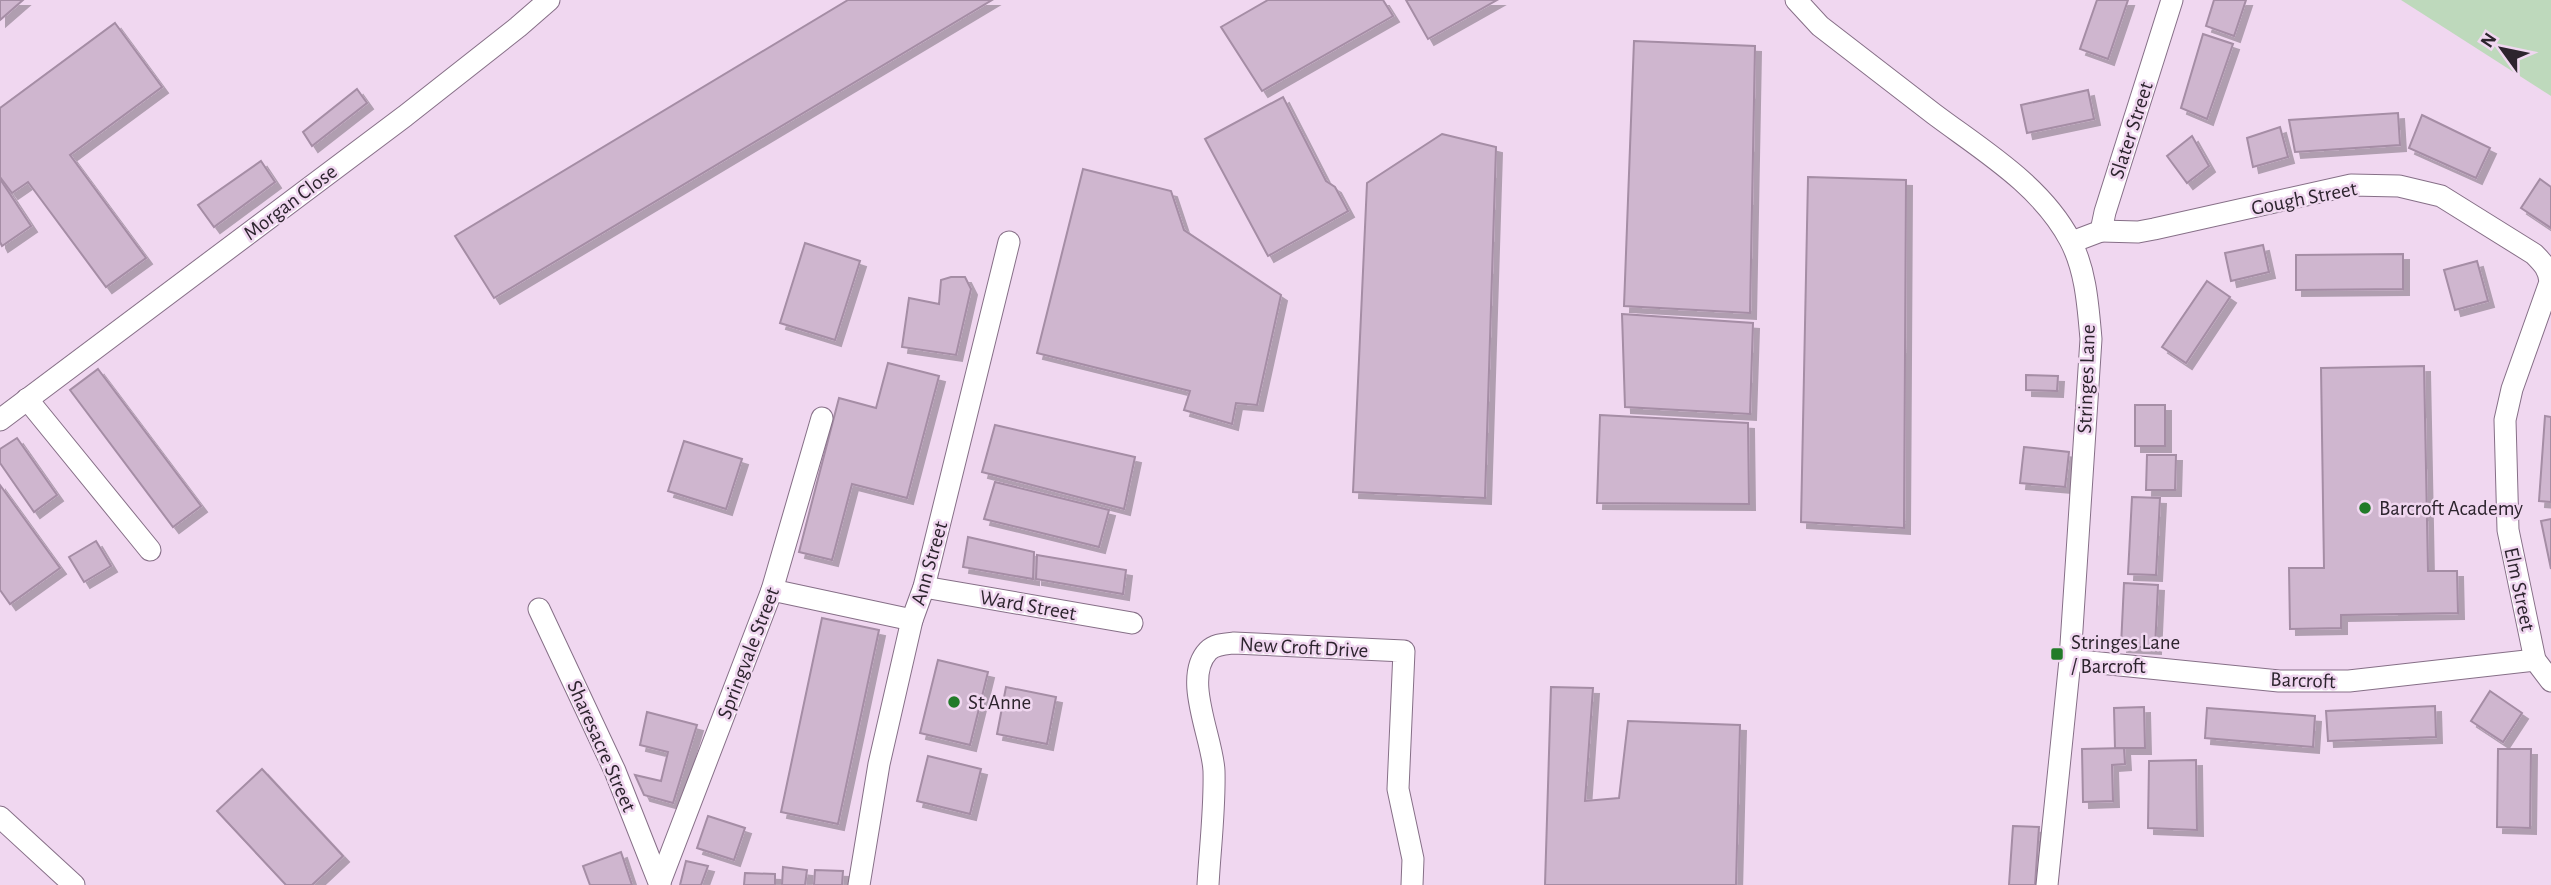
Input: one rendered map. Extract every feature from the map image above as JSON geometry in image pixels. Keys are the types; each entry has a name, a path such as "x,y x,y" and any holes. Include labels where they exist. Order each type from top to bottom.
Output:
{"street":[{"name":"Morgan Close","path":"0,420 405,116 549,0"},
{"name":"Stringes Lane","path":"1797,0 1819,26 2016,175 2059,221 2072,242 2087,293 2091,339 2070,660 2047,885"},
{"name":"Slater Street","path":"2101,231 2172,0"},
{"name":"Gough Street","path":"2101,231 2138,232 2351,185 2399,186 2441,196 2534,254"},
{"path":"2072,242 2101,231"},
{"name":"Ann Street","path":"859,885 879,764 912,620 925,587 1009,242"},
{"name":"Elm Street","path":"2534,254 2550,273 2550,282 2512,388 2505,420 2508,530 2535,660 2551,681"},
{"path":"27,399 150,550"},
{"name":"Springvale Street","path":"660,884 772,590 822,418"},
{"name":"Ward Street","path":"925,587 1132,623"},
{"path":"772,590 912,620"},
{"name":"Sharesacre Street","path":"540,609 615,771 660,884"},
{"name":"New Croft Drive","path":"1208,885 1214,769 1199,700 1198,677 1201,663 1208,651 1218,645 1234,643 1404,651 1398,789 1413,859 1412,885"},
{"name":"Barcroft","path":"2070,660 2279,681 2350,681 2535,660"},
{"path":"0,817 74,885"}],"green space":[{"path":"2401,0 2551,0 2551,96"}],"building":[{"path":"0,0 23,0 0,20"},
{"path":"848,0 992,0 494,298 455,236"},
{"path":"1268,0 1383,0 1393,16 1262,91 1221,27"},
{"path":"1406,0 1497,0 1428,39"},
{"path":"2097,0 2128,0 2108,59 2080,49"},
{"path":"2214,0 2246,0 2234,36 2206,26"},
{"path":"115,23 162,87 70,155 146,258 106,287 28,182 12,193 0,177 0,108"},
{"path":"2203,34 2233,44 2207,119 2181,108"},
{"path":"1634,41 1755,46 1750,313 1624,306"},
{"path":"357,89 367,103 312,146 303,132"},
{"path":"2088,90 2094,119 2027,133 2021,105"},
{"path":"1283,97 1326,181 1335,187 1348,211 1268,256 1205,139"},
{"path":"2398,113 2400,145 2295,152 2289,120"},
{"path":"2422,115 2490,148 2476,178 2409,148"},
{"path":"2280,127 2288,157 2253,167 2247,138"},
{"path":"1442,134 1496,147 1485,498 1353,492 1367,183"},
{"path":"2192,136 2209,166 2187,183 2167,156"},
{"path":"261,161 275,182 214,227 198,205"},
{"path":"1083,169 1171,191 1184,230 1281,295 1257,405 1236,403 1232,424 1184,410 1190,391 1037,353"},
{"path":"1808,177 1906,180 1904,528 1801,522"},
{"path":"0,179 31,226 2,246 0,242"},
{"path":"2540,179 2551,187 2551,228 2521,208"},
{"path":"805,243 860,261 835,340 780,323"},
{"path":"2263,245 2269,272 2231,281 2225,253"},
{"path":"2403,254 2403,289 2296,290 2296,255"},
{"path":"2477,261 2488,301 2455,310 2444,270"},
{"path":"965,277 971,289 956,355 902,347 909,298 939,304 941,280"},
{"path":"2207,281 2230,297 2186,363 2162,347"},
{"path":"1622,314 1753,323 1750,414 1625,407"},
{"path":"888,363 939,376 907,498 852,484 832,560 799,552 839,398 876,408"},
{"path":"2424,366 2428,571 2457,571 2458,613 2341,615 2341,628 2290,629 2289,568 2324,568 2321,368"},
{"path":"98,369 201,506 173,527 70,390"},
{"path":"2026,375 2058,376 2057,391 2026,390"},
{"path":"2135,405 2165,405 2165,446 2135,446"},
{"path":"1600,415 1748,423 1749,504 1597,503"},
{"path":"2545,416 2551,417 2551,502 2539,501"},
{"path":"995,425 1135,457 1124,509 982,472"},
{"path":"17,438 57,495 34,512 0,463 0,449"},
{"path":"684,441 742,459 726,509 668,491"},
{"path":"2024,447 2069,452 2065,487 2020,483"},
{"path":"2147,455 2176,455 2175,490 2146,490"},
{"path":"995,482 1109,510 1099,547 984,519"},
{"path":"0,485 60,568 10,604 0,590"},
{"path":"2132,497 2160,498 2156,575 2128,574"},
{"path":"2551,519 2551,569 2541,521"},
{"path":"968,537 1034,552 1033,579 963,567"},
{"path":"96,541 111,566 84,582 69,557"},
{"path":"1037,555 1126,570 1123,594 1036,579"},
{"path":"2124,583 2158,585 2155,648 2121,646"},
{"path":"822,618 879,630 838,824 781,812"},
{"name":"St Anne","path":"938,660 988,672 970,745 920,733"},
{"path":"1006,687 1056,697 1047,744 997,734"},
{"path":"1551,687 1593,688 1585,801 1619,798 1628,721 1740,725 1736,885 1545,885"},
{"path":"2490,691 2522,713 2503,742 2471,721"},
{"path":"2435,706 2436,737 2328,741 2326,711"},
{"path":"2144,707 2145,748 2115,748 2114,708"},
{"path":"2207,708 2315,716 2313,747 2205,738"},
{"path":"647,712 697,725 673,803 644,795 635,775 661,781 668,752 640,745"},
{"path":"2124,748 2125,764 2112,765 2113,801 2083,802 2082,749"},
{"path":"2498,749 2531,749 2530,828 2497,827"},
{"path":"928,756 981,769 970,814 917,801"},
{"path":"2196,760 2197,830 2148,828 2149,761"},
{"path":"262,769 343,856 312,885 286,885 217,811"},
{"path":"708,816 745,828 734,860 697,848"},
{"path":"2013,826 2039,827 2035,885 2009,885"},
{"path":"621,852 632,885 590,885 583,866"},
{"path":"686,861 708,866 701,885 680,885"},
{"path":"783,867 807,870 805,885 782,885"},
{"path":"815,870 843,871 842,885 814,885"},
{"path":"745,873 775,874 775,885 744,885"}],"place":[{"name":"Barcroft Academy","path":"2365,508"},
{"name":"Stringes Lane / Barcroft","path":"2057,654"},
{"name":"St Anne","path":"954,702"}]}
